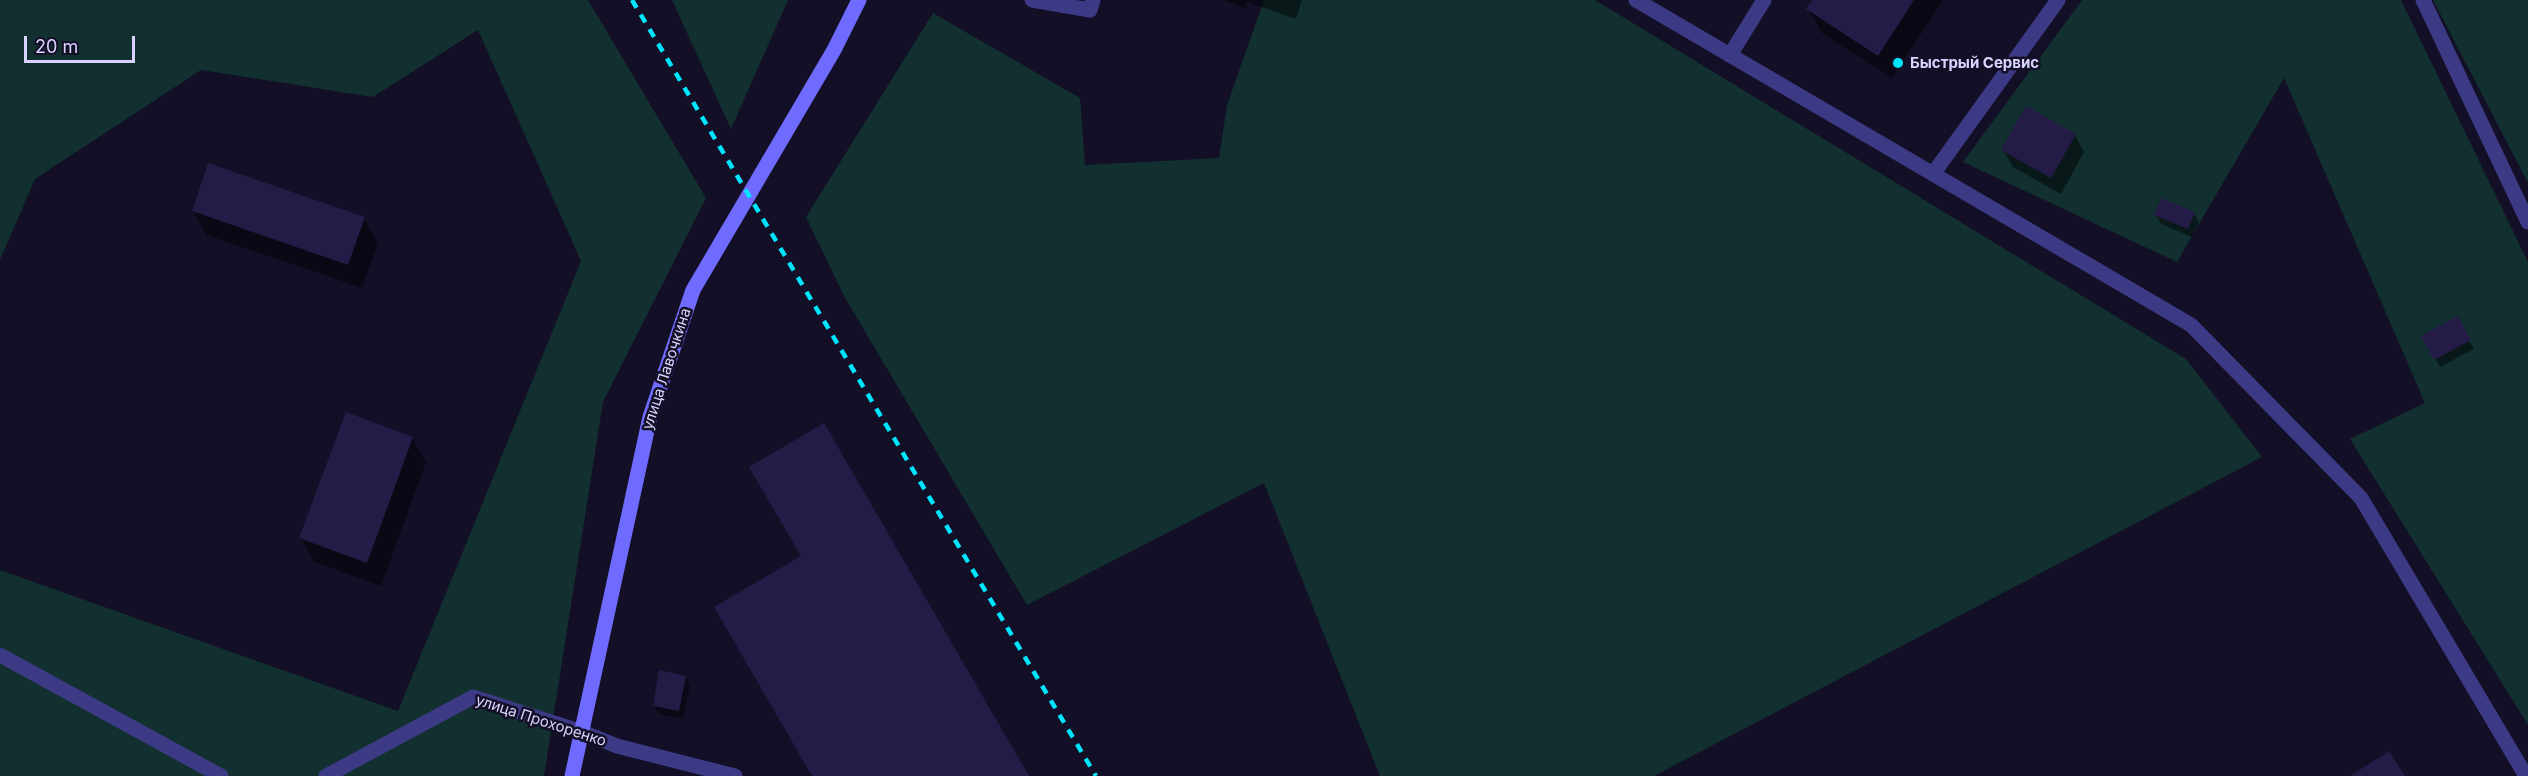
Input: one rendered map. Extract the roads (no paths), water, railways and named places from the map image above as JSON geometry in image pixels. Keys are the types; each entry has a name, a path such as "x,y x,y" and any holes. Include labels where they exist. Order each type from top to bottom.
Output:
{"main road":[{"name":"улица Лавочкина","path":"572,776 650,417 693,290 834,50 859,0"}],"street":[{"path":"1032,0 1090,10 1094,0"},
{"path":"1636,0 2191,325 2361,498 2526,776"},
{"path":"1730,55 1764,0"},
{"path":"1933,174 2058,0"},
{"path":"2423,0 2528,222"},
{"path":"0,655 221,776"},
{"name":"улица Прохоренко","path":"326,776 473,697 618,746 735,776"}],"railway":[{"path":"632,0 1096,776"}],"place":[{"name":"Быстрый Сервис","path":"1898,63"}]}
